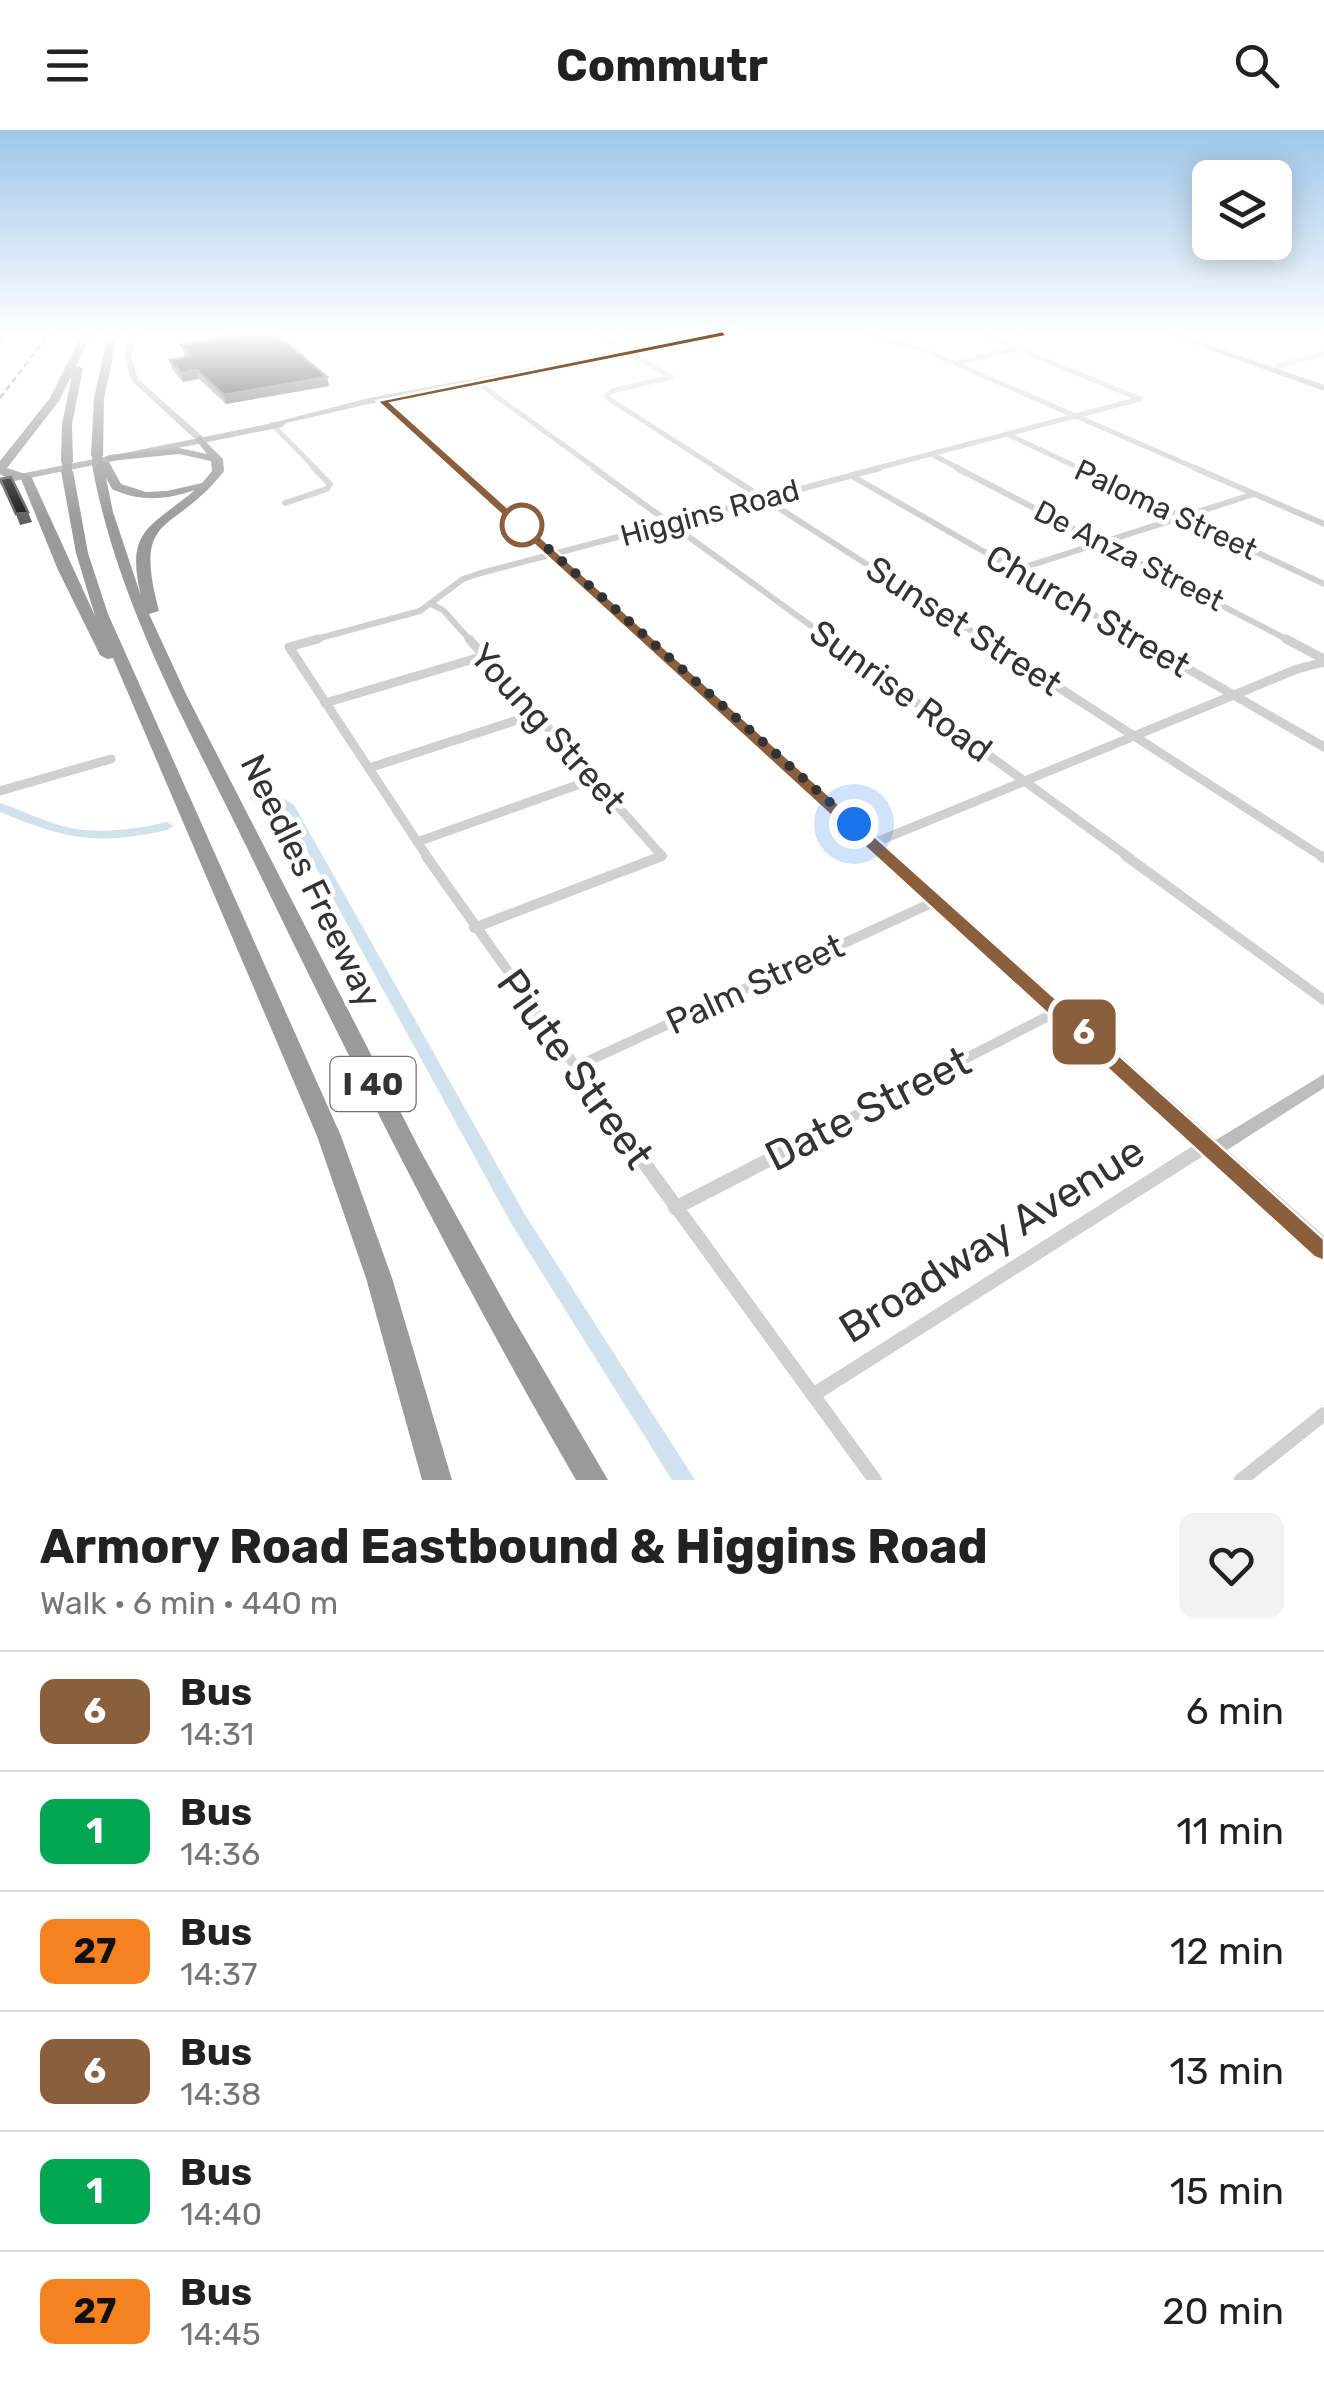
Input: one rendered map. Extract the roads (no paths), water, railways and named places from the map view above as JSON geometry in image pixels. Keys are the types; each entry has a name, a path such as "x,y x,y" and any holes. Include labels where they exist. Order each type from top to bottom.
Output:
{"highway":[{"path":"56,397 0,469 11,476 24,476 96,636 151,728"},
{"name":"I 40","path":"71,397 67,467 82,552 101,614 342,1169 379,1278 438,1480"},
{"name":"Needles Freeway","path":"102,397 97,425 122,564 174,678 426,1186 518,1355 593,1480"},
{"path":"0,451 30,430"},
{"path":"200,439 210,458 212,468 205,480 188,489 162,494 122,490 112,480 103,460 179,451 210,458"},
{"path":"174,678 144,586 140,552 158,524 218,471 217,459 200,439"}],"main road":[{"path":"154,397 200,439"},
{"path":"0,482 376,406 404,397"},
{"path":"383,401 1324,1248"},
{"name":"Broadway Avenue","path":"1212,1146 1324,1080"}],"street":[{"name":"Sunrise Road","path":"497,397 1324,1000"},
{"name":"Sunset Street","path":"611,397 1324,858"},
{"path":"1032,397 1324,524"},
{"name":"Higgins Road","path":"289,647 410,614 431,604 463,579 1140,399 1135,397"},
{"path":"272,424 330,484 327,489 285,503"},
{"name":"Paloma Street","path":"1009,435 1324,584"},
{"name":"De Anza Street","path":"932,455 1324,660"},
{"name":"Church Street","path":"852,476 1324,746"},
{"path":"1016,570 1254,494"},
{"name":"Young Street","path":"431,604 444,610 662,856 474,928"},
{"name":"Piute Street","path":"289,647 474,928 875,1480"},
{"path":"325,703 484,656"},
{"path":"874,843 1324,660"},
{"path":"369,768 536,714"},
{"path":"0,791 111,759"},
{"path":"417,842 594,779"},
{"name":"Palm Street","path":"573,1068 938,900"},
{"name":"Date Street","path":"675,1208 1060,1010"},
{"name":"Broadway Avenue","path":"812,1395 1212,1146"},
{"path":"1241,1480 1324,1414"}],"waterway":[{"path":"255,798 276,797 288,805 518,1219 684,1480"},
{"path":"0,807 81,834 120,835 167,826"}]}
